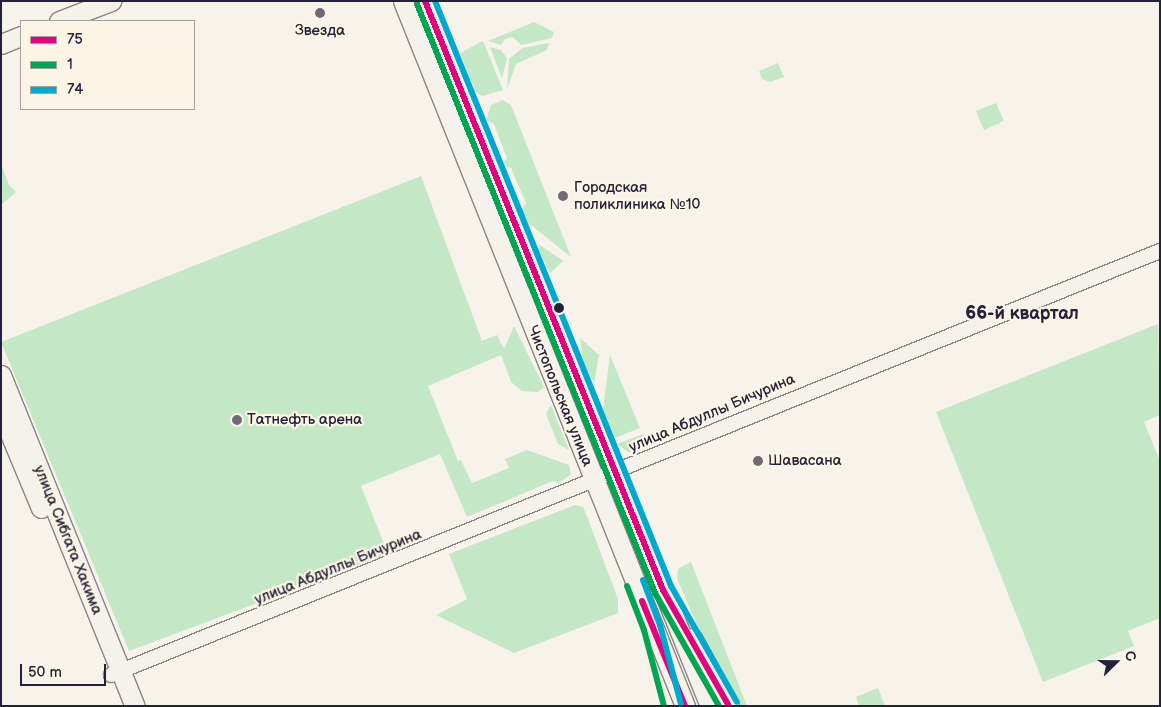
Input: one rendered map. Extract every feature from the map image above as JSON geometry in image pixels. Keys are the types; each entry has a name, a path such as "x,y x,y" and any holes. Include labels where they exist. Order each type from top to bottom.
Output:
{"main road":[{"path":"62,20 111,1"},
{"name":"Чистопольская улица","path":"403,1 685,706"},
{"name":"Чистопольская улица","path":"425,1 710,706"},
{"path":"1,44 20,36"},
{"name":"улица Сибгата Хакима","path":"1,375 116,673 122,706"},
{"name":"улица Сибгата Хакима","path":"1,412 116,673 134,706"},
{"path":"663,590 729,706"},
{"path":"652,626 673,706"}],"street":[{"name":"улица Абдуллы Бичурина","path":"116,673 477,529 594,479 1160,250"}],"green space":[{"path":"534,22 554,32 552,38 521,45 513,37 505,39 501,45 488,41"},
{"path":"483,41 503,90 482,96 475,91 460,53"},
{"path":"549,43 547,50 516,64 507,90 509,59 522,48"},
{"path":"490,47 501,50 507,58 502,78"},
{"path":"778,63 784,77 770,82 762,79 759,71"},
{"path":"503,100 511,105 571,257 527,222 521,210 526,203 511,168 502,165 507,158 494,124 486,120 491,105"},
{"path":"996,103 1004,121 984,130 976,111"},
{"path":"1,163 9,185 16,192 1,205"},
{"name":"Татнефть арена","path":"421,176 482,341 497,335 504,349 514,326 544,387 538,392 522,391 511,382 501,355 428,386 458,461 461,460 472,483 509,468 505,459 527,450 569,465 571,474 559,483 553,481 467,517 440,454 361,486 388,554 129,651 1,342"},
{"path":"540,245 563,261 550,273 538,249"},
{"path":"1158,324 1160,415 1144,422 1160,461 1160,618 1128,631 1134,646 1043,682 936,412"},
{"path":"580,338 599,355 594,384 583,361"},
{"path":"610,355 640,428 615,438 603,410"},
{"path":"551,405 569,450 558,444 546,414"},
{"path":"643,434 648,447 637,452 628,452 617,444"},
{"path":"575,505 583,507 586,514 618,599 618,613 514,653 436,615 467,599 449,554"},
{"path":"691,562 747,706 738,706 703,640 677,578 678,569"},
{"path":"878,688 885,706 859,706 856,697"}],"transit line":[{"name":"75","path":"425,1 663,590 729,706"},
{"name":"74","path":"435,1 671,586 737,702"},
{"name":"1","path":"417,4 655,593 719,706"},
{"name":"74","path":"643,580 660,625 681,704"},
{"name":"1","path":"627,586 644,630 664,706"},
{"name":"75","path":"642,601 685,706"}],"place":[{"name":"Звезда","path":"320,13"},
{"name":"Городская поликлиника №10","path":"563,196"},
{"name":"Татнефть арена","path":"237,420"},
{"name":"Шавасана","path":"758,461"}],"district":[{"name":"66-й квартал","path":"1022,314"}]}
